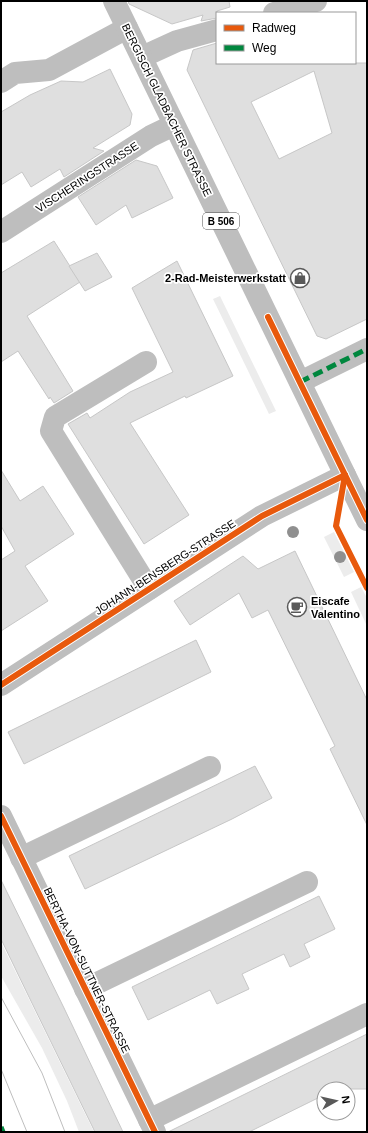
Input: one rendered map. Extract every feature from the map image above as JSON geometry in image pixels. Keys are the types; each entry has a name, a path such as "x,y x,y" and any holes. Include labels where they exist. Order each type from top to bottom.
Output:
{"street":[{"name":"BERGISCH GLADBACHER STRASSE","path":"114,1 367,520"},
{"path":"278,12 316,1"},
{"path":"1,82 15,74 49,70 127,28"},
{"path":"142,57 177,41 216,30"},
{"name":"VISCHERINGSTRASSE","path":"1,232 151,136 174,125"},
{"path":"300,382 367,349"},
{"path":"146,362 55,417 51,431 149,589"},
{"name":"JOHANN-BENSBERG-STRASSE","path":"1,685 262,516 345,475"},
{"path":"21,858 210,767"},
{"name":"BERTHA-VON-SUTTNER-STRASSE","path":"1,816 152,1126"},
{"path":"85,989 307,882"},
{"path":"152,1126 367,1014"}],"shaded area":[{"path":"220,296 276,411 269,414 213,299"},
{"path":"334,532 354,572 344,577 324,537"},
{"path":"361,587 367,598 367,626 351,592"},
{"path":"1,942 94,1132 79,1132 67,1101 42,1048 1,976"}],"building":[{"path":"128,1 229,1 230,7 217,11 216,18 201,21 203,15 172,24 129,4"},
{"path":"216,43 216,64 367,63 367,319 326,339 317,336 187,70 193,50","holes":["314,71 332,133 279,159 251,102"]},
{"path":"110,69 132,114 130,125 93,148 104,151 64,177 60,169 31,187 22,172 1,185 1,112 30,95 61,81 83,82"},
{"path":"136,160 157,166 173,198 132,218 126,205 96,225 78,197"},
{"path":"54,241 80,282 27,316 73,391 54,403 50,397 49,399 18,351 1,362 1,273"},
{"path":"97,253 112,277 85,291 69,266"},
{"path":"177,261 233,376 186,398 185,396 130,423 189,515 144,544 68,424 87,413 90,418 130,392 173,372 132,288"},
{"path":"1,470 20,501 43,486 74,534 25,566 48,601 1,631 1,560 15,551 1,526"},
{"path":"295,551 367,700 367,825 330,749 335,746 268,610 252,618 239,593 190,625 174,601 243,556 258,569"},
{"path":"196,640 211,672 24,764 8,732"},
{"path":"255,766 272,798 232,819 85,889 69,856"},
{"path":"1,880 123,1132 95,1132 29,997 1,939"},
{"path":"319,896 335,929 304,944 310,957 290,967 284,954 242,974 249,989 217,1004 210,990 148,1020 132,987"},
{"path":"367,1034 367,1089 356,1089 356,1081 316,1081 316,1099 249,1132 168,1132"}],"tram line":[{"path":"1,997 42,1073 65,1132"},
{"path":"1,1069 27,1132"}],"marked path":[{"path":"300,382 367,349"},
{"path":"1,1127 3,1132"}],"cycle path":[{"path":"268,317 367,520"},
{"path":"345,475 336,526 367,588"},
{"path":"1,685 262,516 345,475"},
{"path":"1,816 155,1132"}],"place":[{"name":"2-Rad-Meisterwerkstatt","path":"300,278"},
{"name":"Eiscafe Valentino","path":"297,607"}]}
